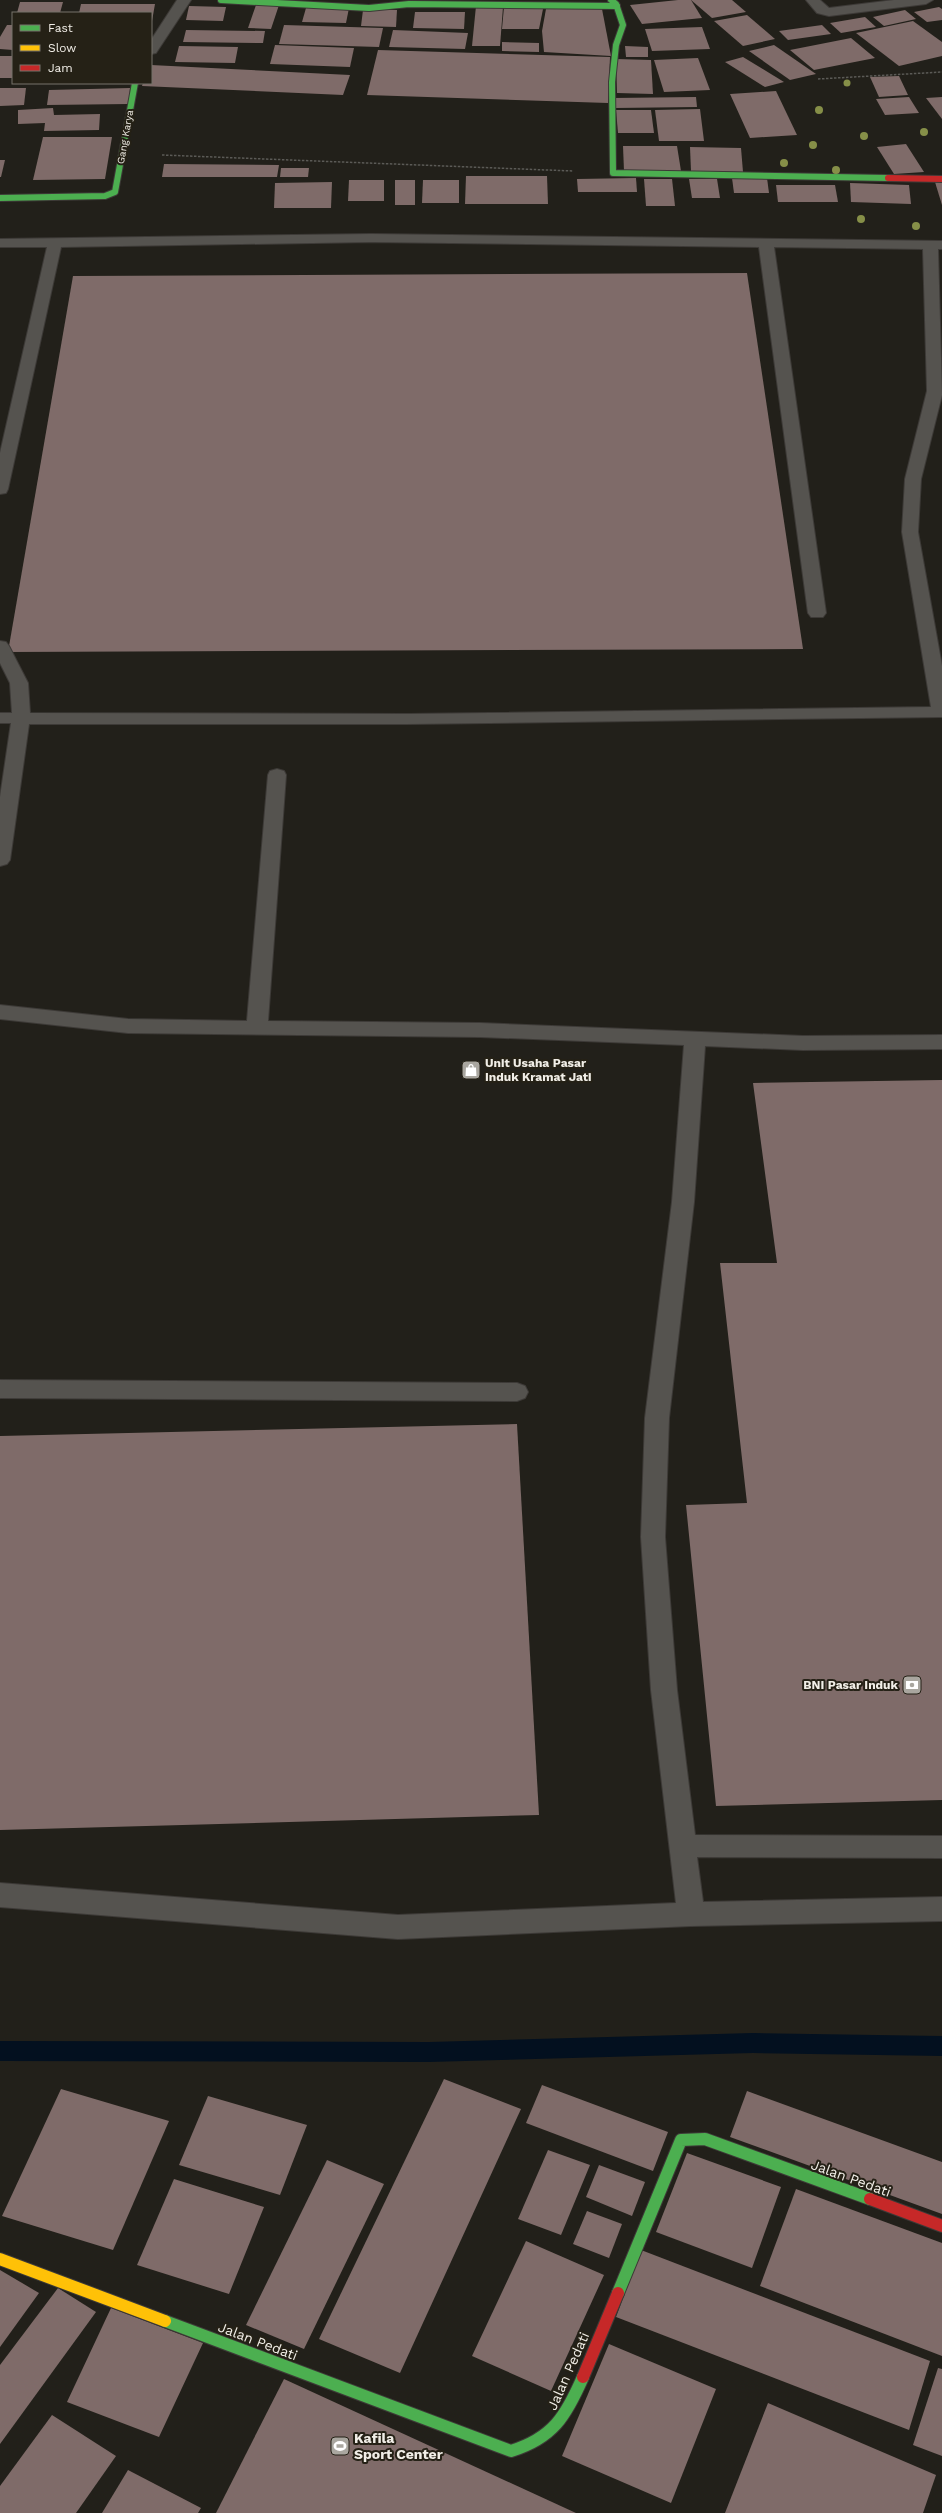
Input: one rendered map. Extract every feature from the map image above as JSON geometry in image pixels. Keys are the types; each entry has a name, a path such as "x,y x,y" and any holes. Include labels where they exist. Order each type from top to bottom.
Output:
{"street":[{"path":"152,48 184,0"},
{"path":"221,0 369,8 409,4 558,7 614,3 623,25 616,45 612,82 613,173 942,179"},
{"path":"813,0 822,10 829,12 926,0"},
{"name":"Gang Karya","path":"0,198 105,196 115,192 135,84"},
{"path":"0,243 371,238 936,244 935,390 913,479 910,532 941,712 408,720 0,718"},
{"path":"0,489 55,242"},
{"path":"766,243 817,613"},
{"path":"0,646 19,683 21,718 0,860"},
{"path":"257,1027 277,775"},
{"path":"0,1012 128,1026 480,1030 803,1043 942,1042"},
{"path":"691,1914 664,1690 653,1537 657,1418 683,1202 695,1039"},
{"path":"0,1389 517,1392"},
{"path":"683,1846 942,1847"},
{"path":"0,1895 398,1927 691,1914 942,1909"},
{"name":"Jalan Pedati","path":"0,2259 511,2451 525,2448 538,2441 556,2428 568,2413 681,2140 688,2138 705,2139 942,2226"}],"path":[{"path":"818,79 942,72"},
{"path":"122,154 613,173"}],"building":[{"path":"691,0 702,18 642,24 630,5"},
{"path":"691,0 732,0 746,12 712,18"},
{"path":"20,2 63,2 60,12 17,12"},
{"path":"81,4 155,4 152,21 152,12 79,12"},
{"path":"256,5 279,5 271,29 248,28"},
{"path":"189,6 226,7 223,21 186,20"},
{"path":"476,6 503,7 500,46 472,46"},
{"path":"504,7 543,9 539,29 502,29"},
{"path":"939,7 942,9 942,20 927,22 914,12"},
{"path":"306,8 349,8 346,23 302,22"},
{"path":"546,9 602,9 611,56 544,52 542,31"},
{"path":"363,10 397,10 396,27 361,26"},
{"path":"905,10 916,19 884,26 873,17"},
{"path":"415,12 465,12 464,29 413,28"},
{"path":"747,15 775,39 743,46 714,21"},
{"path":"865,17 876,27 841,33 830,23"},
{"path":"913,21 942,42 942,56 899,66 856,33"},
{"path":"7,25 12,25 12,50 0,49 0,37"},
{"path":"284,25 383,28 379,47 279,44"},
{"path":"822,25 831,34 788,40 779,31"},
{"path":"702,27 710,49 652,51 645,29"},
{"path":"186,30 265,31 263,43 183,42"},
{"path":"393,30 468,33 465,49 389,47"},
{"path":"851,38 875,58 814,70 790,50"},
{"path":"502,42 539,43 539,52 502,51"},
{"path":"275,45 354,48 350,67 270,64"},
{"path":"774,45 816,74 790,80 749,51"},
{"path":"179,46 238,47 235,63 175,62"},
{"path":"625,46 648,47 648,57 626,57"},
{"path":"378,50 610,57 608,103 367,95"},
{"path":"0,56 12,56 12,78 0,78"},
{"path":"743,57 784,82 765,87 725,62"},
{"path":"698,58 710,90 664,92 654,60"},
{"path":"616,59 651,60 653,94 617,93"},
{"path":"152,65 350,75 343,95 142,86 143,84 152,84"},
{"path":"899,76 908,95 879,97 870,77"},
{"path":"0,88 26,88 24,105 0,106"},
{"path":"130,88 129,104 47,105 49,90"},
{"path":"776,91 797,135 750,138 730,94"},
{"path":"696,97 697,107 615,108 613,98"},
{"path":"909,97 919,113 885,115 876,99"},
{"path":"942,97 942,119 926,98"},
{"path":"53,108 54,115 100,114 99,130 44,131 45,123 18,124 18,110"},
{"path":"700,109 704,141 659,141 655,110"},
{"path":"616,110 651,110 654,133 618,133"},
{"path":"43,137 112,137 105,179 33,180"},
{"path":"906,144 924,172 894,174 877,147"},
{"path":"623,146 677,146 681,171 624,171"},
{"path":"690,147 741,148 743,172 691,171"},
{"path":"0,160 5,160 1,177 0,177"},
{"path":"164,164 279,165 277,177 162,177"},
{"path":"281,168 309,168 308,177 280,177"},
{"path":"466,176 547,176 548,204 465,204"},
{"path":"636,178 637,192 578,192 577,179"},
{"path":"732,178 767,178 769,193 734,193"},
{"path":"644,179 672,179 675,206 646,206"},
{"path":"689,179 717,179 720,198 692,198"},
{"path":"349,180 384,180 384,201 348,201"},
{"path":"395,180 415,180 415,205 395,205"},
{"path":"423,180 459,180 459,203 422,203"},
{"path":"332,182 331,208 274,208 275,183"},
{"path":"935,182 942,182 942,205"},
{"path":"850,183 909,185 911,204 851,202"},
{"path":"776,185 835,185 838,202 778,202"},
{"path":"747,273 803,649 8,652 73,276"},
{"path":"942,1080 942,1800 716,1806 686,1505 747,1503 720,1263 777,1263 753,1083"},
{"path":"517,1424 539,1815 0,1830 0,1436"},
{"path":"444,2079 521,2109 400,2373 319,2339"},
{"path":"542,2085 668,2132 653,2171 526,2123"},
{"path":"61,2089 169,2121 113,2250 2,2216"},
{"path":"747,2091 942,2162 942,2214 730,2137"},
{"path":"208,2096 307,2125 280,2195 179,2165"},
{"path":"548,2150 590,2165 561,2235 518,2219"},
{"path":"687,2153 781,2187 752,2268 656,2232"},
{"path":"327,2160 384,2184 304,2349 246,2325"},
{"path":"599,2165 645,2182 632,2216 586,2197"},
{"path":"174,2179 264,2207 229,2294 137,2265"},
{"path":"796,2189 942,2243 942,2356 760,2286"},
{"path":"587,2211 622,2224 609,2258 573,2244"},
{"path":"526,2241 604,2275 551,2391 472,2356"},
{"path":"641,2250 930,2361 909,2430 616,2317"},
{"path":"0,2270 39,2293 0,2347"},
{"path":"58,2288 96,2312 0,2444 0,2365"},
{"path":"111,2308 203,2343 159,2437 67,2402"},
{"path":"609,2344 716,2389 671,2503 562,2456"},
{"path":"938,2368 942,2369 942,2456 913,2445"},
{"name":"Kafila Sport Center","path":"284,2379 576,2513 216,2513"},
{"path":"768,2403 936,2475 923,2513 725,2513"},
{"path":"52,2415 116,2456 76,2513 0,2513 0,2486"},
{"path":"128,2470 201,2508 198,2513 102,2513"}],"waterway":[{"path":"0,2051 429,2052 753,2043 942,2046"}],"traffic: fast":[{"path":"221,0 369,8 409,4 617,6"},
{"path":"611,0 616,4 623,25 616,45 612,82 613,173 888,178"},
{"path":"0,198 105,196 115,192 135,84"},
{"path":"618,2293 681,2140 705,2139 870,2199"},
{"path":"165,2321 511,2451 539,2440 558,2424 565,2415 583,2377"}],"traffic: slow":[{"path":"0,2259 165,2321"}],"traffic: jam":[{"path":"888,178 942,179"},
{"path":"870,2199 942,2226"},
{"path":"583,2377 618,2293"}],"place":[{"name":"Unit Usaha Pasar Induk Kramat Jati","path":"471,1070"},
{"name":"BNI Pasar Induk","path":"912,1685"},
{"name":"Kafila Sport Center","path":"340,2446"}]}
